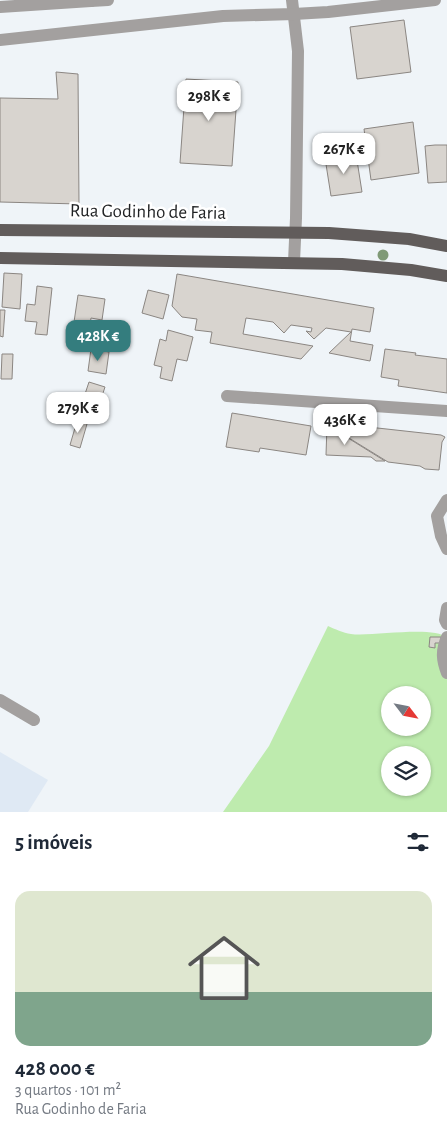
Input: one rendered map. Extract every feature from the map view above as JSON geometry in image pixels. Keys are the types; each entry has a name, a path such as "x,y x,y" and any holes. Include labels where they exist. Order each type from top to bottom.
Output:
{"main road":[{"name":"Rua Godinho de Faria","path":"0,230 329,234 409,239 447,246"},
{"path":"0,258 294,262 412,270 447,276"}],"street":[{"path":"0,7 108,0"},
{"path":"292,0 298,51 294,262"},
{"path":"0,40 223,16 328,12 434,0"},
{"path":"227,396 447,411"},
{"path":"447,500 437,516 441,536 447,550"},
{"path":"447,608 445,620 447,624"},
{"path":"447,637 442,661 447,673"},
{"path":"0,700 34,720"}],"shaded area":[{"path":"0,752 48,780 28,812 0,812"}],"green space":[{"path":"328,626 351,634 429,632 440,634 447,638 447,812 223,812 269,746"}],"building":[{"path":"404,20 411,72 357,79 350,27"},
{"path":"56,72 78,74 79,204 0,202 0,98 58,99"},
{"path":"186,79 238,82 232,166 180,163"},
{"path":"413,122 419,173 371,180 364,129"},
{"path":"447,145 447,182 428,183 425,146"},
{"path":"356,154 362,192 331,196 325,158"},
{"path":"4,273 22,274 20,309 2,307"},
{"path":"177,274 374,308 370,332 352,329 350,341 373,345 370,361 329,353 351,332 326,328 314,339 306,331 311,332 312,328 291,325 284,333 273,322 246,318 243,334 313,346 301,359 210,343 212,332 195,330 197,319 182,317 172,306"},
{"path":"37,286 52,288 47,335 35,334 37,322 25,321 27,304 35,305"},
{"path":"148,290 169,295 163,319 142,313"},
{"path":"78,295 105,299 102,320 91,318 90,325 74,322"},
{"path":"0,310 5,310 3,337 0,336"},
{"path":"168,330 193,337 187,361 177,359 172,381 160,378 162,367 154,365 160,339 166,341"},
{"path":"91,349 109,352 106,374 88,371"},
{"path":"385,349 447,359 447,393 398,386 399,380 381,377"},
{"path":"2,354 13,354 12,379 1,379"},
{"path":"89,382 105,387 97,411 81,406"},
{"path":"232,413 311,426 306,455 260,448 259,452 226,447"},
{"path":"77,421 87,424 80,448 70,445"},
{"path":"323,422 441,435 445,437 442,442 439,470 388,462"},
{"path":"327,425 385,461 376,461 371,457 326,455"},
{"path":"430,637 441,637 441,643 435,643 435,648 429,647"}]}
